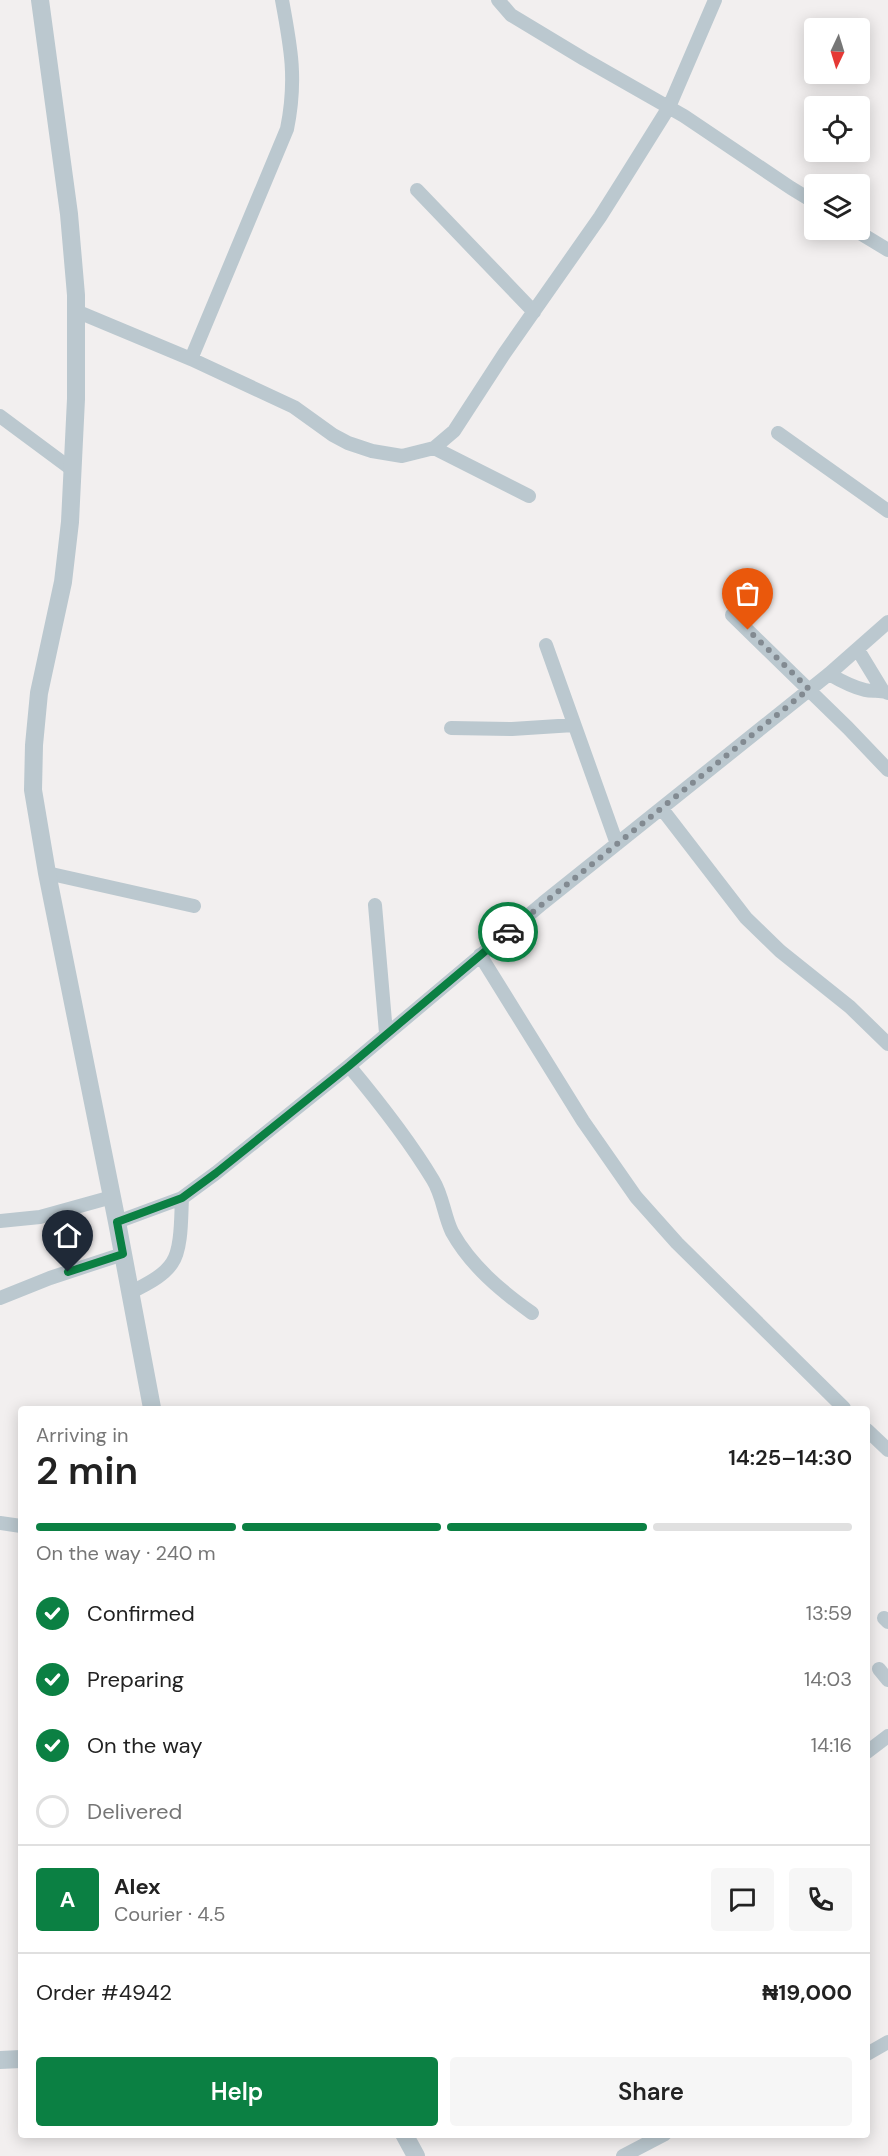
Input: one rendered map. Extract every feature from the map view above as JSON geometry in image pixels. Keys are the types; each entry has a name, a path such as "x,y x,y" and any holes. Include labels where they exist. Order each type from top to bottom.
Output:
{"street":[{"path":"40,0 69,213 76,311 76,399 74,471 63,582 39,693 33,790 47,873 152,1406"},
{"path":"191,359 287,129 292,102 293,77 292,55 282,0"},
{"path":"498,0 511,15 669,107 804,197"},
{"path":"76,311 191,359 294,407 348,444 402,456 434,448 454,431 504,354 600,217 669,107 715,0"},
{"path":"417,190 534,312"},
{"path":"870,239 888,250"},
{"path":"0,416 74,471"},
{"path":"778,434 888,512"},
{"path":"434,448 529,496"},
{"path":"732,615 888,770"},
{"path":"117,1222 182,1198 216,1173 349,1066 480,955 829,674 888,622"},
{"path":"546,645 617,844"},
{"path":"858,650 886,692"},
{"path":"829,674 850,686 867,691 886,692"},
{"path":"451,728 512,729 574,725"},
{"path":"662,809 746,918 780,951 850,1007 888,1044"},
{"path":"47,873 194,906"},
{"path":"375,905 386,1033"},
{"path":"480,955 583,1121 636,1197 676,1244 842,1406"},
{"path":"349,1066 435,1182 451,1231 465,1251 506,1295 532,1313"},
{"path":"0,1221 40,1217 112,1197"},
{"path":"130,1293 163,1273 174,1262 178,1247 182,1198"},
{"path":"0,1298 50,1278 123,1254"},
{"path":"870,1433 887,1447"},
{"path":"0,1523 18,1526"},
{"path":"870,1750 888,1736"},
{"path":"870,2052 888,2042"},
{"path":"0,2060 18,2059"},
{"path":"406,2138 416,2156"},
{"path":"623,2156 657,2138"}],"way so far":[{"path":"508,932 809,689 748,630"}],"route":[{"path":"68,1272 123,1254 117,1222 182,1198 216,1173 349,1066 508,932"}]}
